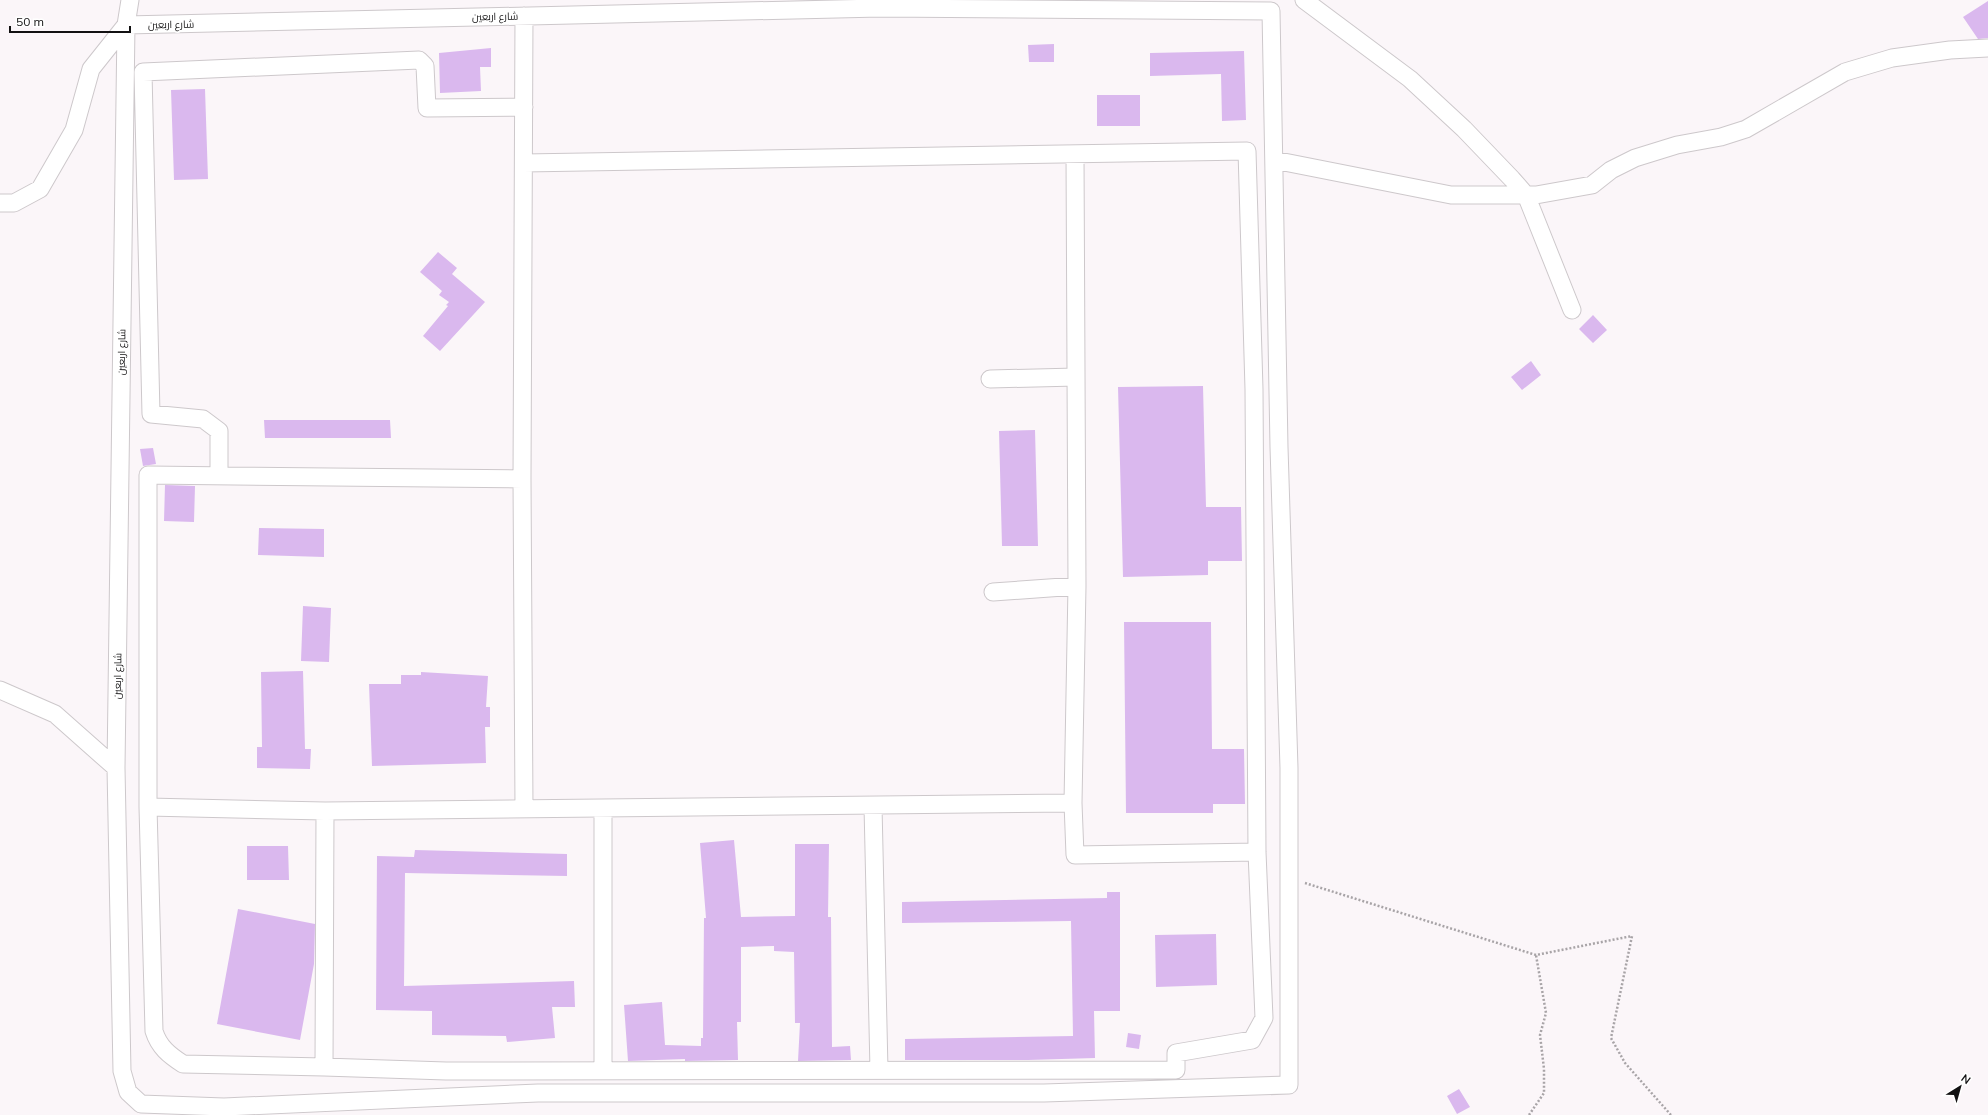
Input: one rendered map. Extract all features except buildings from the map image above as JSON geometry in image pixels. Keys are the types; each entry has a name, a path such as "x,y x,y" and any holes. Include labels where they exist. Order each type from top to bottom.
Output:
{"street":[{"path":"0,203 14,203 40,189 74,130 91,69 126,25 130,0"},
{"path":"1304,0 1410,79 1464,129 1526,195 1572,310"},
{"name":"شارع اربعين","path":"1274,160 1271,11 880,4 524,16 126,25 116,768 122,1071 128,1092 141,1104 288,1110 538,1093 1044,1093 1289,1085 1289,878"},
{"path":"524,16 522,479 524,809"},
{"path":"1289,878 1289,768 1279,447 1274,160 1451,195 1536,195 1592,185 1611,170 1635,158 1677,146 1721,137 1746,128 1845,72 1892,58 1950,50 1988,48"},
{"path":"220,476 218,431 203,419 151,414 143,72 419,60 425,66 427,108 524,107"},
{"path":"522,479 148,476 148,807 154,1031 161,1047 183,1064 324,1066 446,1071 1176,1070 1176,1053 1252,1040 1264,1018 1257,852 1254,389 1247,151 524,163"},
{"path":"1075,154 1077,586 1073,803 1075,855 1257,852"},
{"path":"990,379 1076,377"},
{"path":"993,592 1077,586"},
{"path":"0,690 55,714 116,768"},
{"path":"148,807 325,811 1073,803"},
{"path":"873,806 879,1070"},
{"path":"603,808 603,1071"},
{"path":"324,1066 325,811"}],"path":[{"path":"1289,878 1536,955 1632,936 1611,1038 1625,1063 1671,1115"},
{"path":"1529,1115 1544,1093 1544,1069 1540,1035 1546,1013 1536,955"}]}
